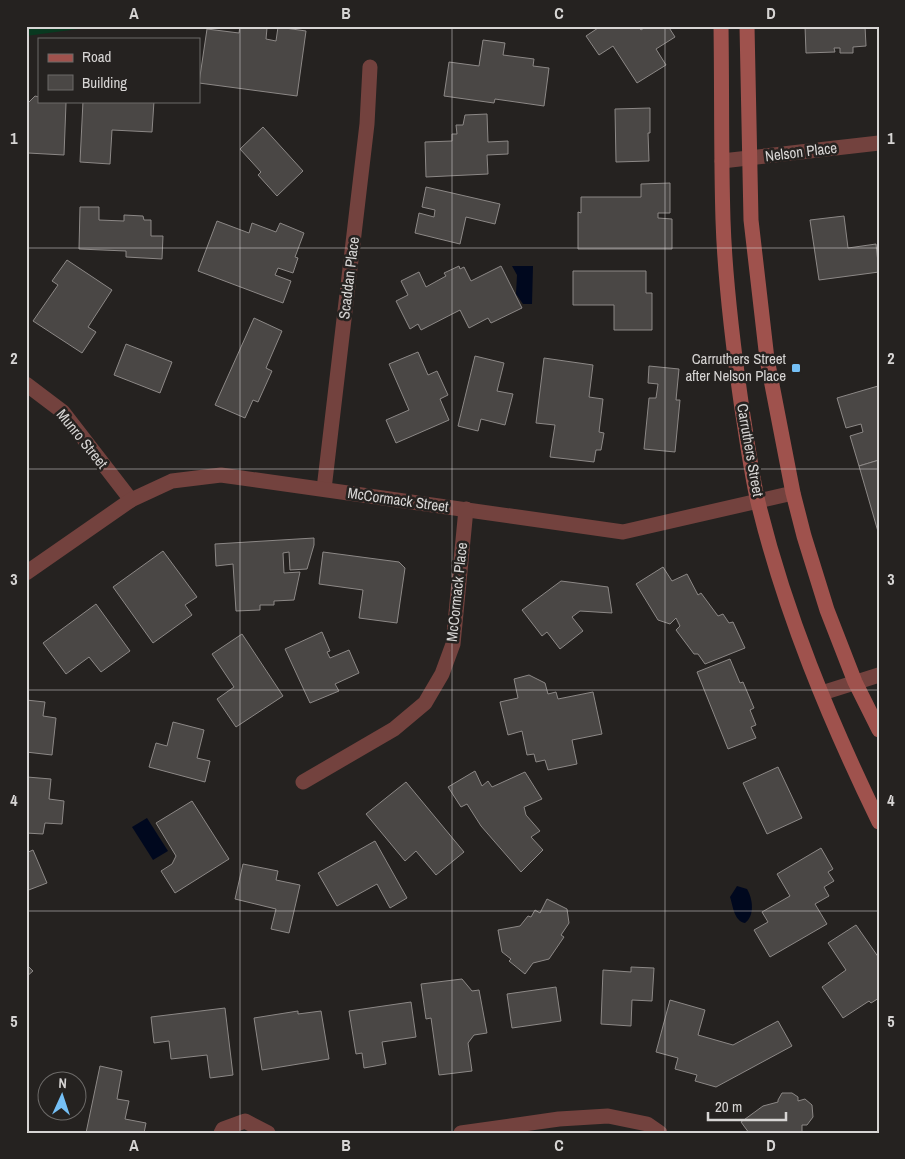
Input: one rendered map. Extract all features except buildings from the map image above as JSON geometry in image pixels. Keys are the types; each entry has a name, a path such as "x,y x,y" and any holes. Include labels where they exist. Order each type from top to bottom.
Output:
{"main road":[{"name":"Carruthers Street","path":"721,26 723,220 727,278 739,385 758,501 784,594 841,742 879,822"},
{"path":"747,26 751,228 767,360 793,493 804,536 827,610 855,682 879,730"}],"street":[{"name":"Scaddan Place","path":"324,489 368,124 370,67"},
{"name":"Nelson Place","path":"722,161 879,142"},
{"name":"Munro Street","path":"26,384 63,412 131,500"},
{"name":"McCormack Street","path":"26,573 131,500 172,481 221,474 623,532 793,493"},
{"name":"McCormack Place","path":"302,782 394,729 426,703 442,674 453,644 466,509"},
{"path":"822,692 879,675"},
{"path":"461,1133 559,1119 608,1116 647,1124 660,1133"},
{"path":"221,1133 223,1129 245,1121 268,1133"}],"green space":[{"path":"26,26 101,26 26,36"}],"water":[{"path":"512,266 533,266 532,304 523,304 516,294 517,275"},
{"path":"147,818 168,851 153,860 132,827"},
{"path":"737,886 747,889 751,898 752,912 745,923 741,922 736,916 730,897"}],"place":[{"name":"Carruthers Street after Nelson Place","path":"796,368"}]}
